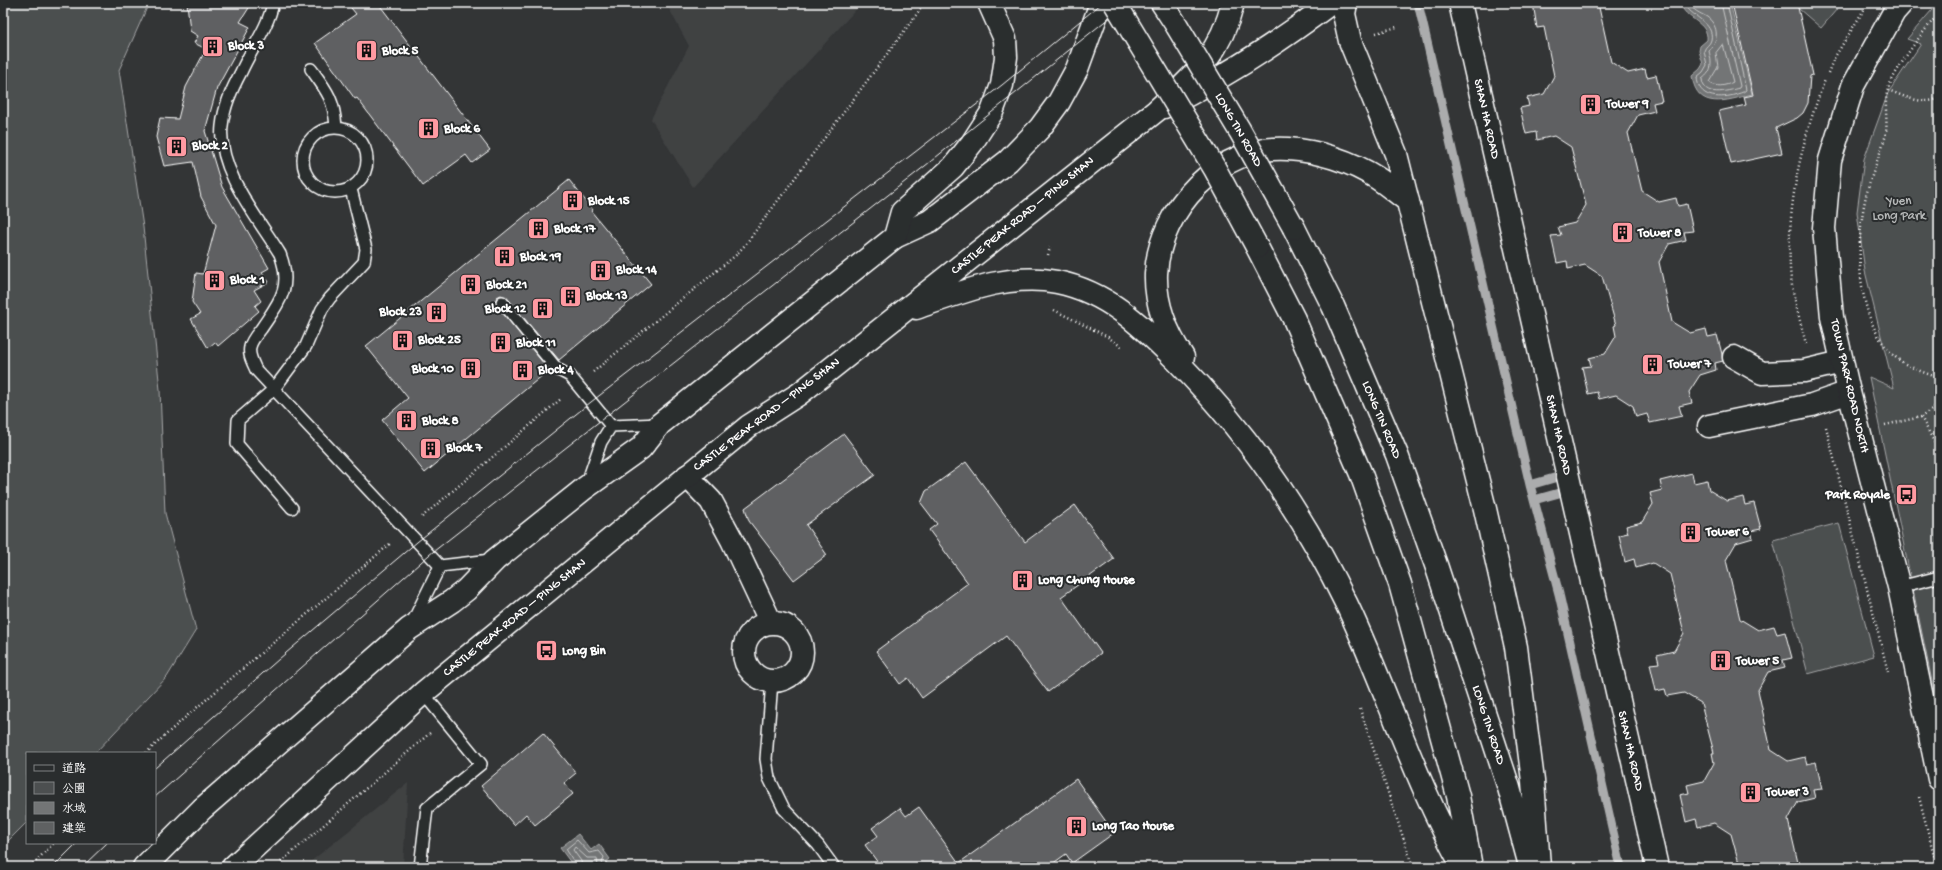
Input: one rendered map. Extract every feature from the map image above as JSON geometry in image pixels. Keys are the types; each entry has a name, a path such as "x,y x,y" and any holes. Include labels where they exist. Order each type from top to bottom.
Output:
{"main road":[{"path":"895,237 902,212 953,166 972,143 992,112 1002,85 1006,57 1005,39 989,3"},
{"path":"144,867 202,809 409,629 466,590 495,560 585,488 641,448 660,424 895,237 930,221 1008,161 1040,128 1059,102 1077,69 1101,3"},
{"path":"1115,3 1215,169 1257,247 1294,319 1361,474 1397,577 1458,796 1471,867"},
{"name":"LONG TIN ROAD","path":"1162,3 1240,131 1294,228 1333,306 1397,456 1436,565 1509,788 1530,867"},
{"path":"1156,111 1188,82 1212,54 1228,26 1233,3"},
{"name":"CASTLE PEAK ROAD – PING SHAN","path":"233,867 423,693 749,426 799,394 1156,111 1200,89 1246,62 1331,3"},
{"path":"1346,3 1344,14 1348,35 1396,154 1486,509 1516,647 1533,781 1539,867"},
{"name":"SHAN HA ROAD","path":"1460,3 1657,867"},
{"name":"TOWN PARK ROAD NORTH","path":"1902,3 1894,12 1853,86 1830,160 1824,228 1832,317 1849,392 1899,587 1939,778"},
{"path":"1408,202 1376,177 1347,163 1314,153 1286,149 1258,152 1231,161 1209,175 1190,193 1173,216 1165,234 1156,274 1156,292 1168,329 1202,386 1256,454 1289,502 1318,550 1348,606 1431,807 1463,867"},
{"path":"901,313 977,287 1013,281 1040,280 1077,286 1103,298 1132,319 1202,386"},
{"path":"1734,358 1762,373 1804,371 1842,362"},
{"path":"1709,426 1812,405 1849,392"},
{"path":"688,476 711,501 732,540 771,623"},
{"path":"771,623 782,624 793,630 800,639 802,650 801,661 795,672 786,679 776,682 772,681 764,680 754,675 747,666 743,654 745,643 751,633 760,626 771,623"}],"lane":[{"path":"273,3 267,22 229,97 221,127 224,150 236,183 280,254 284,265 286,278 284,292 278,305 250,346 249,354 256,370 440,566"},
{"path":"311,69 328,93 335,109 336,127"},
{"path":"336,127 347,129 356,134 363,143 367,152 368,163 365,173 359,182 351,189 340,192 330,192 319,189 311,182 305,173 302,162 304,151 308,141 316,134 326,129 336,127"},
{"path":"292,508 238,444 238,420 274,389 306,346 322,309 330,298 364,262 366,250 351,189"},
{"path":"502,302 557,369 570,376 611,426"},
{"path":"611,426 660,424"},
{"path":"585,488 601,442 611,426"},
{"path":"440,566 495,560"},
{"path":"409,629 440,566"},
{"path":"1899,587 1939,577"},
{"path":"772,681 766,759 769,778 784,809 818,845 834,867"},
{"path":"420,867 427,808 481,764 423,693"}],"path":[{"path":"588,376 736,255 834,126 924,3"},
{"path":"1938,15 1904,62 1888,90 1886,134 1866,196 1860,245 1861,280 1868,310 1885,345 1893,354 1911,367 1939,378"},
{"path":"1888,90 1910,99 1924,101 1939,98"},
{"path":"1047,307 1108,337 1127,351"},
{"path":"419,520 564,397"},
{"path":"1885,423 1921,417 1939,405"},
{"path":"1921,417 1939,451"},
{"path":"147,752 180,721 395,540"},
{"path":"1358,703 1413,867"},
{"path":"274,867 446,720"},
{"path":"30,867 53,844"}],"shaded area":[{"path":"666,3 862,3 693,187 651,119 689,46"},
{"path":"408,783 403,867 304,867"}],"green space":[{"path":"3,3 149,3 119,70 143,227 160,390 165,513 196,630 167,677 96,752 26,752 26,823 3,846"},
{"path":"1792,3 1842,3 1821,28"},
{"name":"Yuen Long Park","path":"1938,3 1939,715 1869,377 1894,388 1865,271 1857,212 1864,159 1888,93 1921,44 1907,39"},
{"path":"1839,523 1874,656 1808,674 1773,540"}],"water":[{"path":"1680,3 1730,3 1752,94 1723,101 1706,99 1700,95 1695,87 1692,76 1703,64 1699,51 1700,46 1707,40 1707,34 1701,25 1683,9"},
{"path":"578,834 591,850 599,844 610,859 606,862 610,867 574,867 560,848"}],"building":[{"path":"187,3 252,3 240,22 250,27 217,88 205,131 222,187 269,268 262,272 269,282 254,290 261,301 255,306 259,311 218,346 215,342 208,348 191,319 200,314 192,302 196,273 203,274 216,225 201,197 193,162 164,166 156,137 160,118 178,119 186,87 206,49 194,43 198,36 190,31"},
{"path":"347,3 378,3 490,150 472,163 466,155 423,186 357,98 355,99 315,43 356,14"},
{"path":"1533,3 1598,3 1611,62 1628,73 1645,69 1647,77 1656,75 1662,101 1653,103 1655,111 1638,115 1628,133 1642,191 1659,202 1676,198 1678,206 1687,204 1693,231 1684,232 1686,240 1669,244 1659,262 1672,322 1690,333 1706,329 1708,337 1717,335 1723,361 1715,363 1716,370 1700,375 1689,392 1692,403 1679,406 1682,416 1650,423 1647,414 1636,417 1633,406 1616,395 1599,399 1597,392 1588,394 1582,367 1591,366 1589,358 1605,354 1616,336 1614,326 1616,325 1602,276 1585,265 1568,269 1567,261 1557,263 1551,236 1561,235 1558,227 1575,223 1586,205 1571,147 1554,136 1537,140 1536,132 1526,134 1520,108 1529,106 1527,98 1544,94 1554,76 1544,27 1537,28"},
{"path":"1732,3 1797,3 1813,75 1810,76 1808,103 1803,113 1797,118 1776,128 1782,153 1731,164 1719,111 1746,105 1744,97 1753,95"},
{"path":"569,180 593,210 591,211 651,284 559,360 507,298 501,295 497,297 495,303 497,306 549,370 425,473 382,420 408,398 366,346"},
{"path":"844,434 875,475 806,525 827,555 794,580 749,521 745,508"},
{"name":"Long Chung House","path":"966,462 1025,542 1075,505 1114,559 1061,597 1101,653 1048,692 1006,636 922,698 908,678 900,684 876,651 968,583 929,530 937,524 921,503 926,491"},
{"path":"1692,473 1694,483 1707,480 1709,490 1727,501 1743,497 1745,505 1754,503 1761,529 1751,531 1753,538 1736,543 1726,560 1740,619 1758,630 1774,626 1777,634 1785,632 1792,658 1783,660 1785,668 1768,672 1758,690 1771,750 1788,761 1805,757 1807,764 1816,762 1822,789 1813,790 1815,798 1798,802 1788,820 1799,867 1740,867 1731,834 1714,823 1698,827 1696,819 1686,822 1680,795 1689,793 1687,785 1704,781 1714,763 1712,753 1714,753 1701,703 1684,693 1667,696 1665,689 1656,691 1650,664 1659,663 1657,655 1674,651 1684,633 1670,574 1653,563 1636,568 1634,559 1625,562 1619,535 1628,533 1626,526 1642,522 1653,504 1650,493 1662,490 1660,481"},
{"path":"543,733 576,773 564,783 573,794 535,825 526,814 514,825 481,786"},
{"path":"1076,779 1114,833 1072,863 1066,854 1048,867 881,867 865,845 878,836 872,828 900,808 906,816 919,807 959,863"}],"waterway":[{"path":"1418,3 1530,485 1559,594 1621,867"},
{"path":"1530,485 1554,478"},
{"path":"1534,500 1559,493"}],"tram line":[{"path":"156,767 279,659 417,542 591,402 1002,85 1102,3"},
{"path":"156,796 429,555 925,166 1104,22 1131,3"},
{"path":"53,867 76,844"},
{"path":"82,867 106,844"}],"place":[{"name":"Block 3","path":"213,46"},
{"name":"Block 5","path":"367,51"},
{"name":"Tower 9","path":"1591,104"},
{"name":"Block 6","path":"429,129"},
{"name":"Block 2","path":"177,146"},
{"name":"Block 15","path":"573,201"},
{"name":"Block 17","path":"539,229"},
{"name":"Tower 8","path":"1622,233"},
{"name":"Block 19","path":"505,257"},
{"name":"Block 14","path":"601,270"},
{"name":"Block 1","path":"214,280"},
{"name":"Block 21","path":"471,285"},
{"name":"Block 13","path":"570,296"},
{"name":"Block 12","path":"542,309"},
{"name":"Block 23","path":"437,312"},
{"name":"Block 25","path":"403,340"},
{"name":"Block 11","path":"501,343"},
{"name":"Tower 7","path":"1653,364"},
{"name":"Block 10","path":"470,369"},
{"name":"Block 4","path":"523,370"},
{"name":"Block 8","path":"407,421"},
{"name":"Block 7","path":"430,448"},
{"name":"Park Royale","path":"1906,495"},
{"name":"Tower 6","path":"1690,532"},
{"name":"Long Chung House","path":"1022,580"},
{"name":"Long Bin","path":"547,651"},
{"name":"Tower 5","path":"1721,661"},
{"name":"Tower 3","path":"1751,792"},
{"name":"Long Tao House","path":"1077,826"}]}
